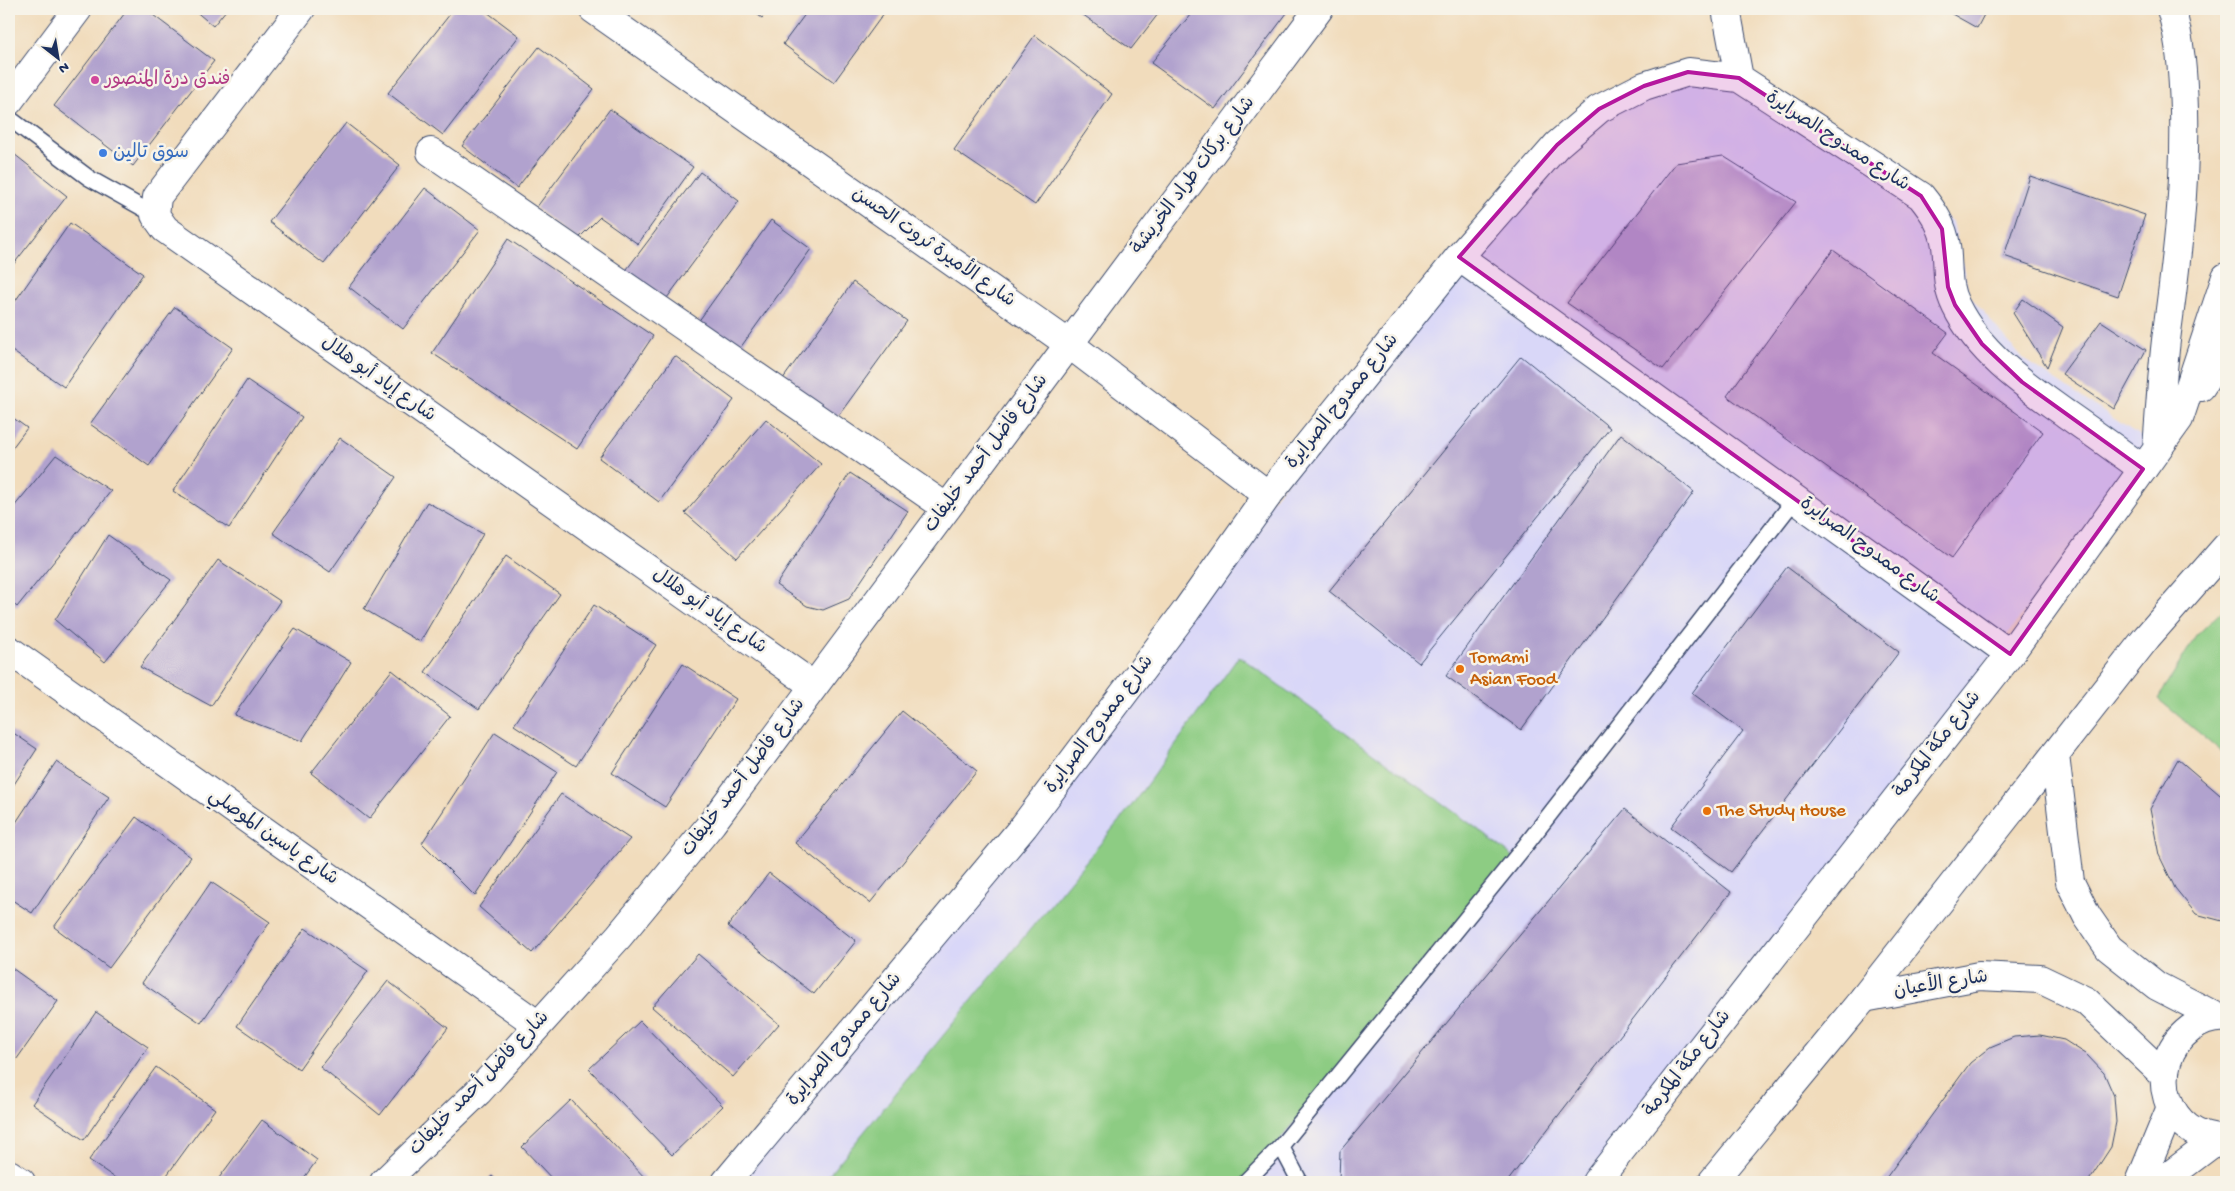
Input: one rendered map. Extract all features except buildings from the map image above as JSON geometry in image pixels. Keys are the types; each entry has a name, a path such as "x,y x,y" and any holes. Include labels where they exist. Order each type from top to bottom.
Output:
{"street":[{"path":"9,101 78,9"},
{"path":"155,215 157,197 169,179 301,9"},
{"name":"شارع الأميرة ثروت الحسن","path":"593,9 1070,344 1268,495"},
{"name":"شارع بركات طراد الخريشة","path":"1070,344 1319,9"},
{"path":"1726,9 1739,78"},
{"path":"2150,459 2178,251 2185,150 2183,81 2177,29 2171,9"},
{"name":"شارع ممدوح الصرايرة","path":"726,1182 1024,826 1186,611 1268,495 1459,257 1556,145 1599,109 1644,86 1688,72 1739,78 1921,196 1934,211 1942,228 1946,248 1948,287 1955,305 1982,344 2022,382 2150,459"},
{"path":"432,152 947,508"},
{"name":"شارع إياد أبو هلال","path":"155,215 165,229 185,245 814,686"},
{"name":"شارع ممدوح الصرايرة","path":"1459,257 2010,654"},
{"name":"شارع مكة المكرمة","path":"1596,1182 2010,654 2179,419 2226,278"},
{"name":"شارع فاضل أحمد خليفات","path":"384,1182 478,1092 619,936 712,823 1070,344"},
{"path":"2179,419 2226,348"},
{"path":"1712,1182 1864,998 2055,755 2147,637 2226,525"},
{"path":"2147,637 2226,547"},
{"name":"شارع ياسين الموصلي","path":"9,650 538,1025"},
{"path":"2055,755 2070,882 2087,916 2110,948 2157,986 2222,1018"},
{"name":"شارع الأعيان","path":"1864,998 1979,976 2040,979 2086,1001 2164,1075"},
{"path":"2222,1018 2197,1024 2180,1037 2169,1054 2164,1075 2165,1091 2171,1107 2183,1123 2199,1133 2222,1139"},
{"path":"2140,1182 2171,1107"},
{"path":"2161,1182 2222,1139"},
{"path":"9,1174 20,1182"}],"lane":[{"path":"9,118 89,178 155,215"},
{"path":"1245,1182 1281,1146 1525,846 1796,498"},
{"path":"1281,1146 1300,1182"}],"highlighted area":[{"path":"1688,72 1739,78 1921,196 1942,229 1948,287 1955,305 1982,344 2022,382 2143,469 2010,654 1459,257 1557,145 1599,109 1644,86"}],"shaded area":[{"path":"1739,78 1953,222 1969,295 2023,359 2151,443 1596,1182 726,1182 1557,145 1644,86"}],"green space":[{"path":"2226,607 2226,755 2158,699 2196,636"},
{"path":"1239,656 1515,858 1245,1182 823,1182 1132,805"}],"place":[{"name":"فندق درة المنصور","path":"95,80"},
{"name":"سوق تالين","path":"103,153"},
{"name":"Tomami Asian Food","path":"1460,669"},
{"name":"The Study House","path":"1707,811"}]}
